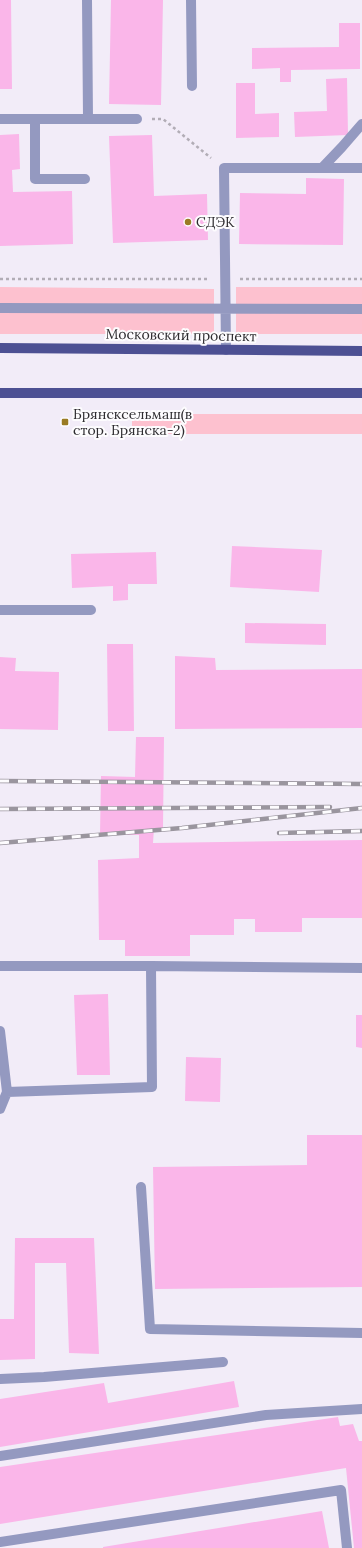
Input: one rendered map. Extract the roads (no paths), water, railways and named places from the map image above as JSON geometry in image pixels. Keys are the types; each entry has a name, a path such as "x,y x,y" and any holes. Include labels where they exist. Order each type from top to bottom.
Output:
{"main road":[{"name":"Московский проспект","path":"0,348 362,350"},
{"path":"0,393 362,393"}],"lane":[{"path":"87,0 88,118"},
{"path":"191,0 192,86"},
{"path":"35,118 35,179 85,179"},
{"path":"0,119 137,119"},
{"path":"322,168 342,148 362,124"},
{"path":"226,350 224,168 362,168"},
{"path":"0,308 362,309"},
{"path":"0,610 91,610"},
{"path":"0,966 362,968"},
{"path":"7,1092 152,1087 151,966"},
{"path":"0,1031 7,1092 0,1109"},
{"path":"141,1188 150,1329 362,1333"},
{"path":"0,1379 44,1377 223,1362"},
{"path":"0,1456 266,1415 362,1409"},
{"path":"0,1542 341,1490 347,1548"}],"railway":[{"path":"0,781 362,784"},
{"path":"0,809 330,807"},
{"path":"0,843 182,828 362,808"},
{"path":"279,833 362,831"}],"place":[{"name":"СДЭК","path":"188,222"},
{"name":"Брянсксельмаш(в стор. Брянска-2)","path":"65,422"}]}
